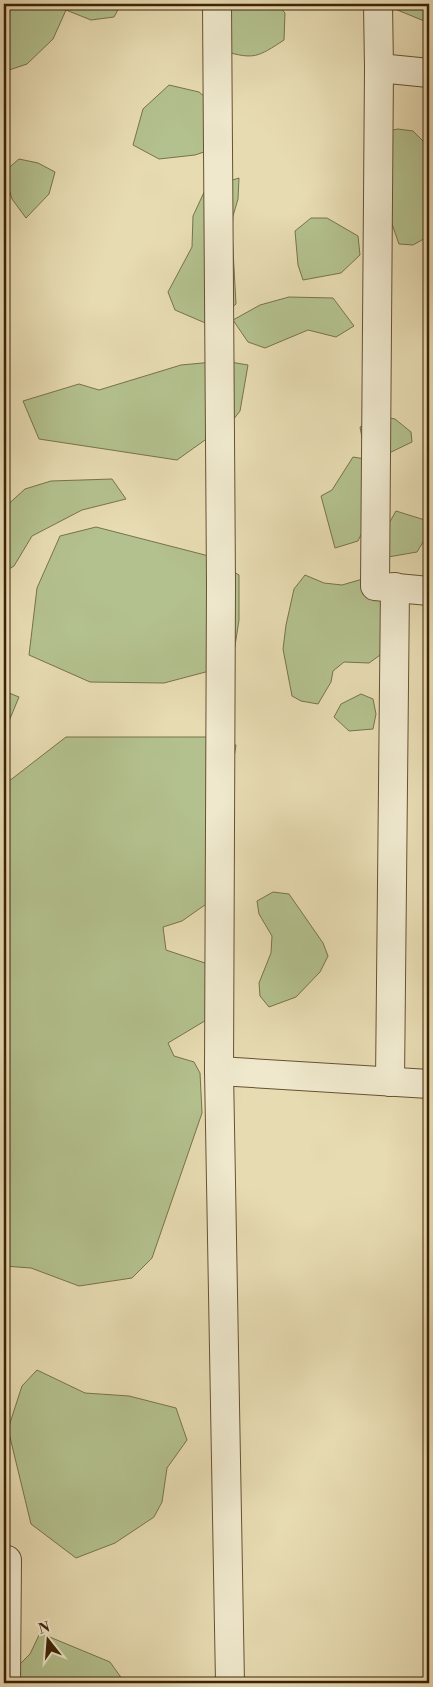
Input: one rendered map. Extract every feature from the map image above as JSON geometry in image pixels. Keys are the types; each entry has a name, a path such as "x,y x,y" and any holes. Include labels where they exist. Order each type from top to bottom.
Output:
{"street":[{"path":"217,4 221,574 219,1071 230,1683"},
{"path":"378,4 375,586 429,591"},
{"path":"379,68 429,73"},
{"path":"390,1082 395,588"},
{"path":"219,1071 429,1084"},
{"path":"6,1683 7,1560"}],"green space":[{"path":"11,4 121,4 114,17 91,20 66,10 53,39 27,64 9,70 4,61 4,17"},
{"path":"234,4 277,4 285,13 284,40 256,55 249,56 224,51 226,9"},
{"path":"394,4 429,4 429,23 395,9"},
{"path":"169,85 199,92 213,104 213,149 195,155 159,159 133,145 143,109"},
{"path":"398,129 413,131 429,147 429,236 413,245 399,244 370,161 383,132"},
{"path":"19,159 38,163 55,172 49,194 26,218 12,199 4,172"},
{"path":"239,178 238,199 233,216 232,232 236,304 210,325 175,310 168,292 192,247 193,216 206,188"},
{"path":"311,218 327,218 358,236 360,255 341,273 303,280 298,265 295,231"},
{"path":"289,297 333,298 354,326 336,337 308,330 265,348 248,342 233,320 260,305"},
{"path":"224,361 248,365 240,411 233,420 177,460 39,439 23,401 79,384 99,390 181,365"},
{"path":"379,416 395,419 411,432 412,442 387,454 365,454 360,427"},
{"path":"353,457 365,459 362,485 368,520 358,541 335,548 321,496 332,490"},
{"path":"112,479 126,499 82,510 32,536 14,566 4,572 4,508 25,489 51,481"},
{"path":"396,511 428,521 429,532 417,552 388,557 383,534"},
{"path":"96,527 205,555 239,575 239,620 232,665 164,683 90,682 29,655 37,588 60,536"},
{"path":"380,574 400,641 369,663 344,662 333,671 331,682 318,704 301,701 292,696 283,649 294,589 305,575 324,583 342,585"},
{"path":"4,691 19,697 4,733"},
{"path":"361,694 373,699 376,714 373,729 349,731 334,717 341,704"},
{"path":"66,737 207,737 236,745 212,900 182,921 163,927 166,950 205,963 216,992 208,1019 168,1043 174,1056 194,1062 200,1073 202,1113 152,1258 132,1278 79,1286 31,1268 4,1266 4,785"},
{"path":"273,892 289,894 323,943 328,956 320,972 296,997 269,1007 260,996 259,983 271,953 272,936 259,914 257,901"},
{"path":"37,1370 85,1393 129,1396 176,1408 187,1440 167,1468 162,1502 154,1517 115,1543 76,1558 31,1524 8,1429 22,1386"},
{"path":"40,1633 110,1662 125,1683 21,1683 16,1668 30,1654"}]}
